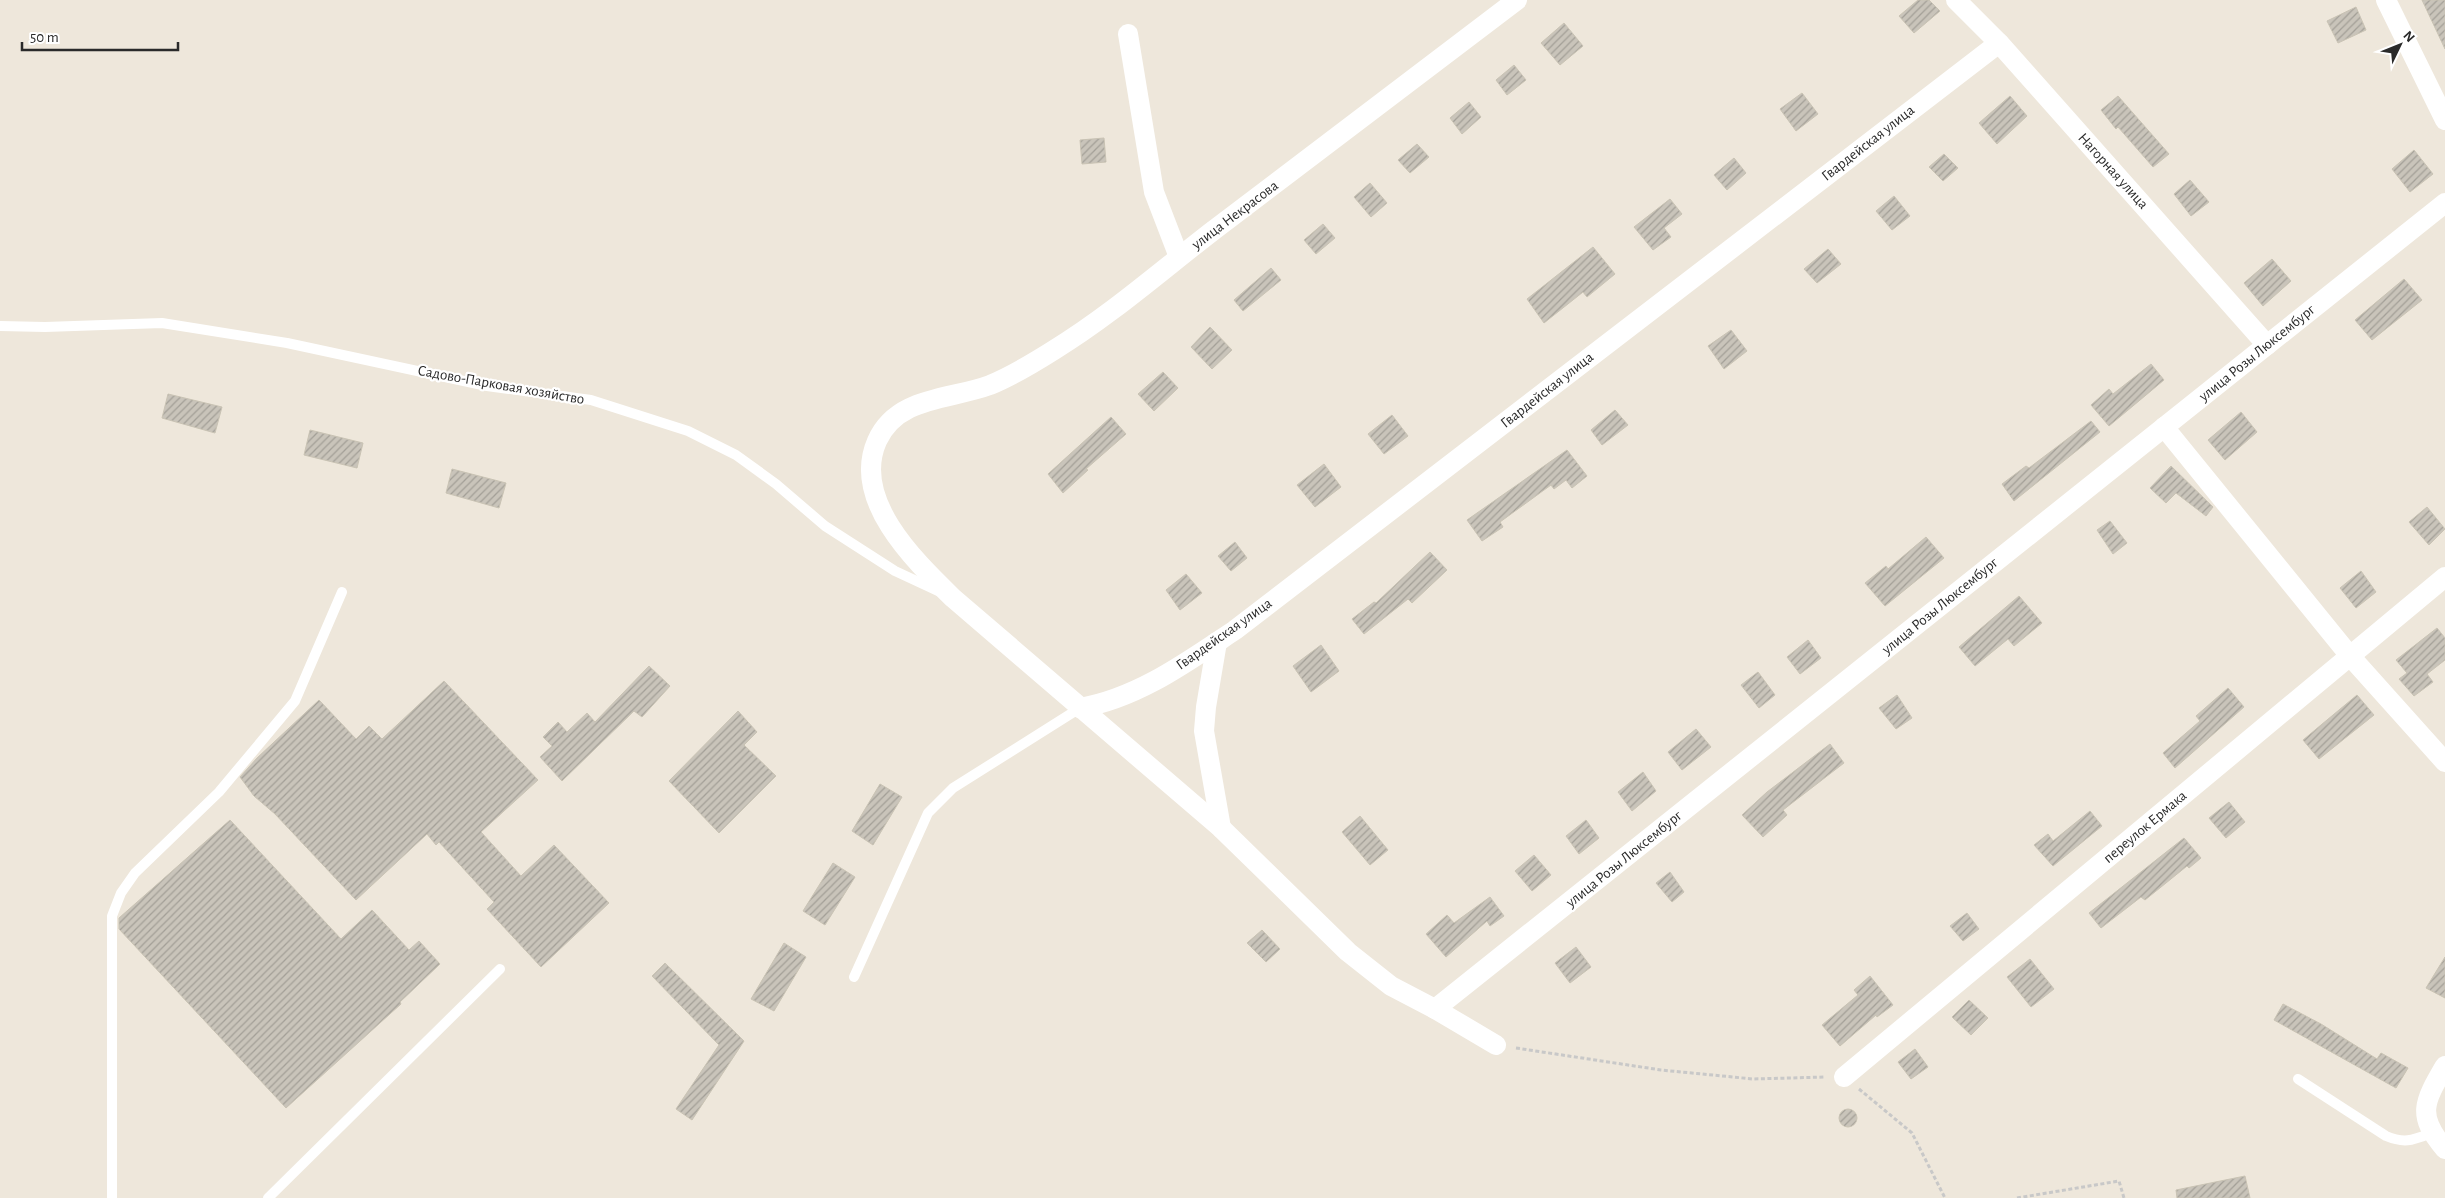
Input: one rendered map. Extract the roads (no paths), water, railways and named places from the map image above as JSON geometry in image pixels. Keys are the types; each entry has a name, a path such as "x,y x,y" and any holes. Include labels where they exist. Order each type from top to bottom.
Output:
{"street":[{"name":"улица Некрасова","path":"1496,1045 1436,1009 1391,986 1348,952 1221,828 953,598 913,558 890,528 877,496 871,467 877,442 888,423 907,408 991,384 1048,354 1082,333 1517,0"},
{"name":"Нагорная улица","path":"1956,0 1999,42 2267,345"},
{"path":"2386,0 2445,120"},
{"path":"1128,34 1154,192 1180,257"},
{"name":"Гвардейская улица","path":"1080,708 1106,704 1132,693 1217,642 1999,42"},
{"name":"улица Розы Люксембург","path":"1436,1009 2445,203"},
{"path":"2164,427 2350,656 2445,762"},
{"name":"переулок Ермака","path":"1844,1077 2445,577"},
{"path":"1217,642 1204,731 1221,828"},
{"path":"2445,1066 2428,1095 2424,1114 2432,1133 2445,1149"}],"lane":[{"name":"Садово-Парковая хозяйство","path":"0,326 45,327 162,323 287,343 487,386 591,400 688,431 736,455 776,484 825,526 895,571 953,598"},
{"path":"112,1198 112,916 121,893 135,873 219,792 295,701 342,592"},
{"path":"854,977 928,813 953,788 1080,708"},
{"path":"268,1198 500,970"},
{"path":"2298,1079 2386,1136 2398,1141 2410,1141 2432,1133"}]}
